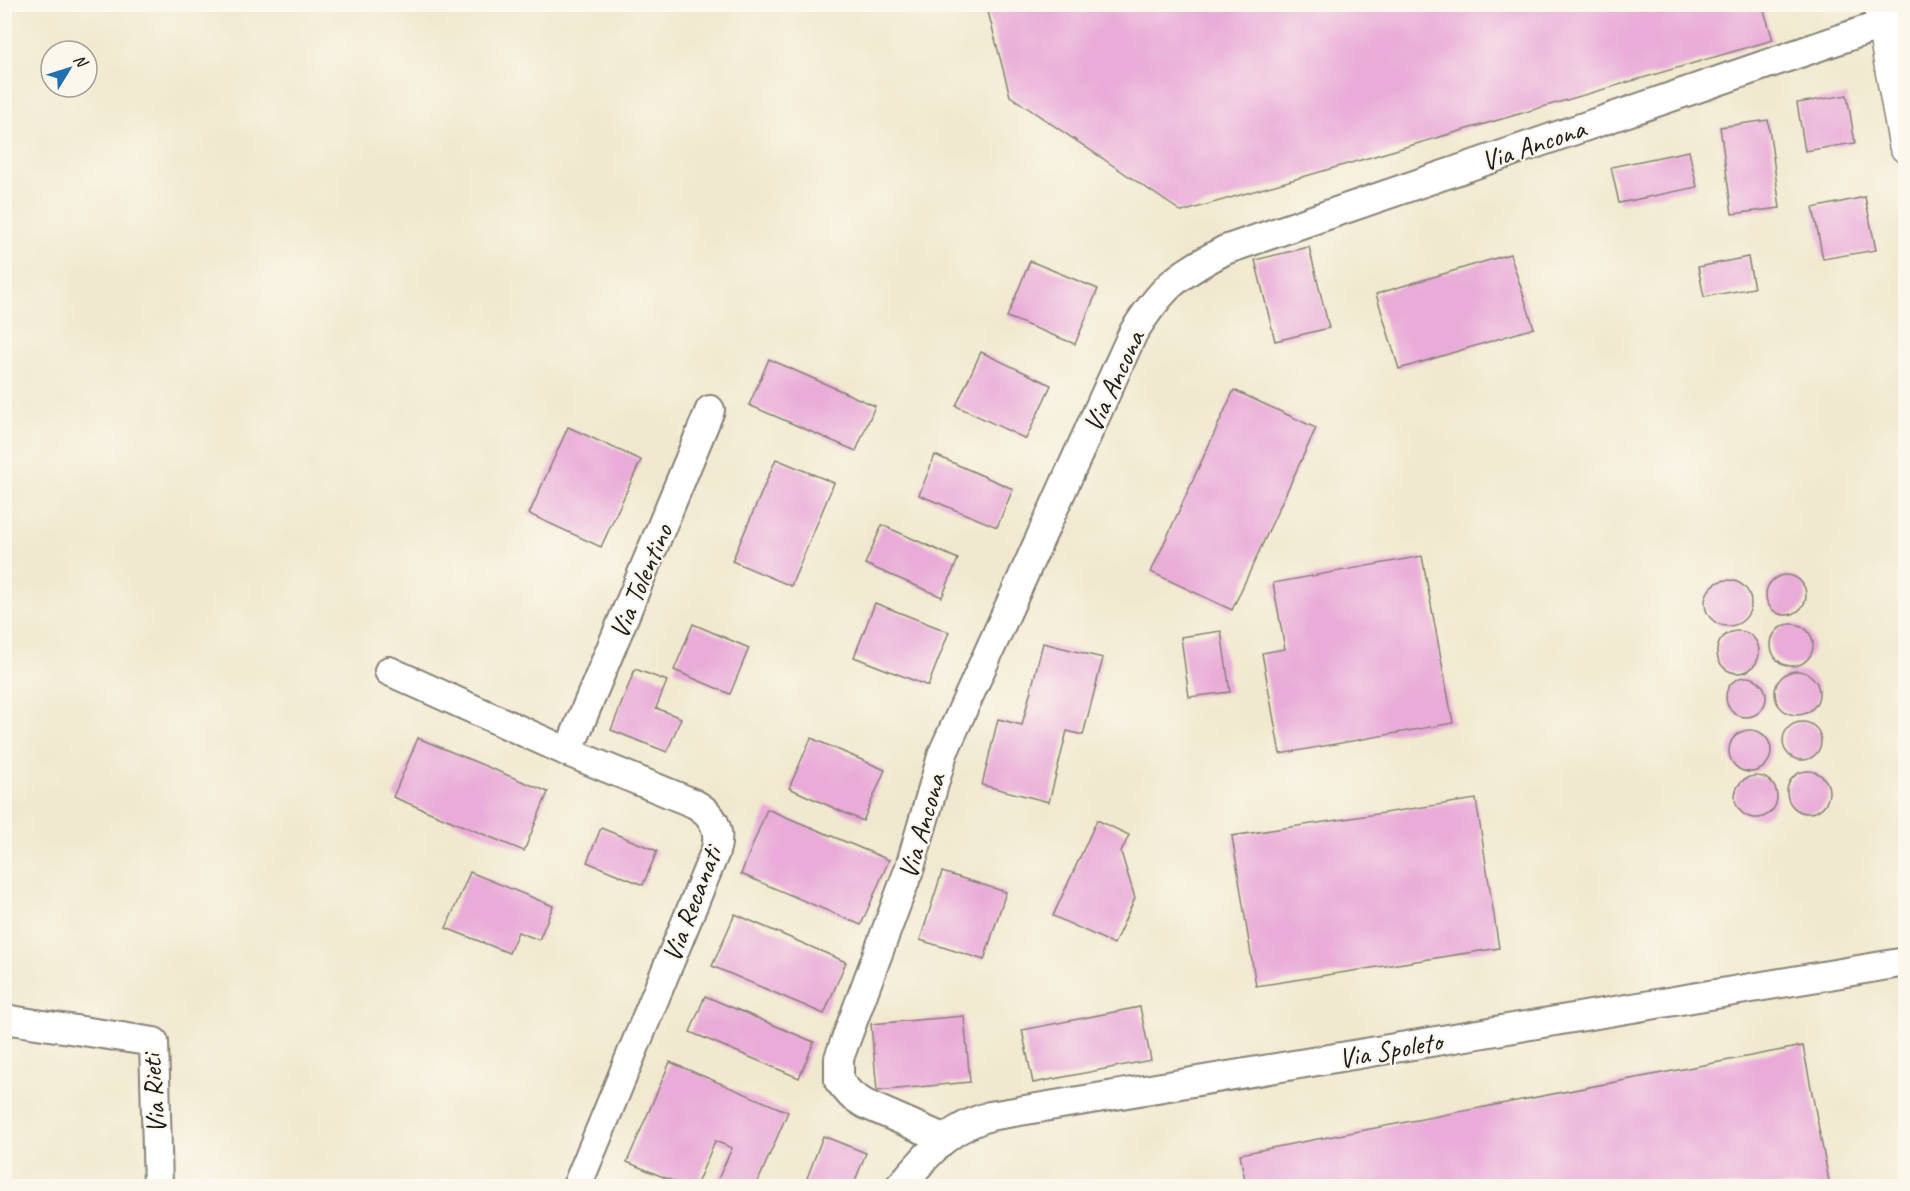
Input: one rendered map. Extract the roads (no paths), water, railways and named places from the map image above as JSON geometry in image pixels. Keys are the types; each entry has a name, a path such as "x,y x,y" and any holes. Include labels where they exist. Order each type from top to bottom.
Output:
{"street":[{"path":"1882,14 1899,71 1905,146"},
{"name":"Via Ancona","path":"943,1138 865,1104 850,1095 839,1081 838,1058 910,867 943,753 1133,333 1169,283 1225,250 1882,14"},
{"name":"Via Tolentino","path":"568,752 710,410"},
{"name":"Via Recanati","path":"389,671 568,752 701,807 709,814 718,833 715,852 577,1186"},
{"name":"Via Spoleto","path":"900,1186 943,1138 964,1125 990,1116 1905,962"},
{"name":"Via Rieti","path":"4,1019 154,1042 158,1186"}]}
